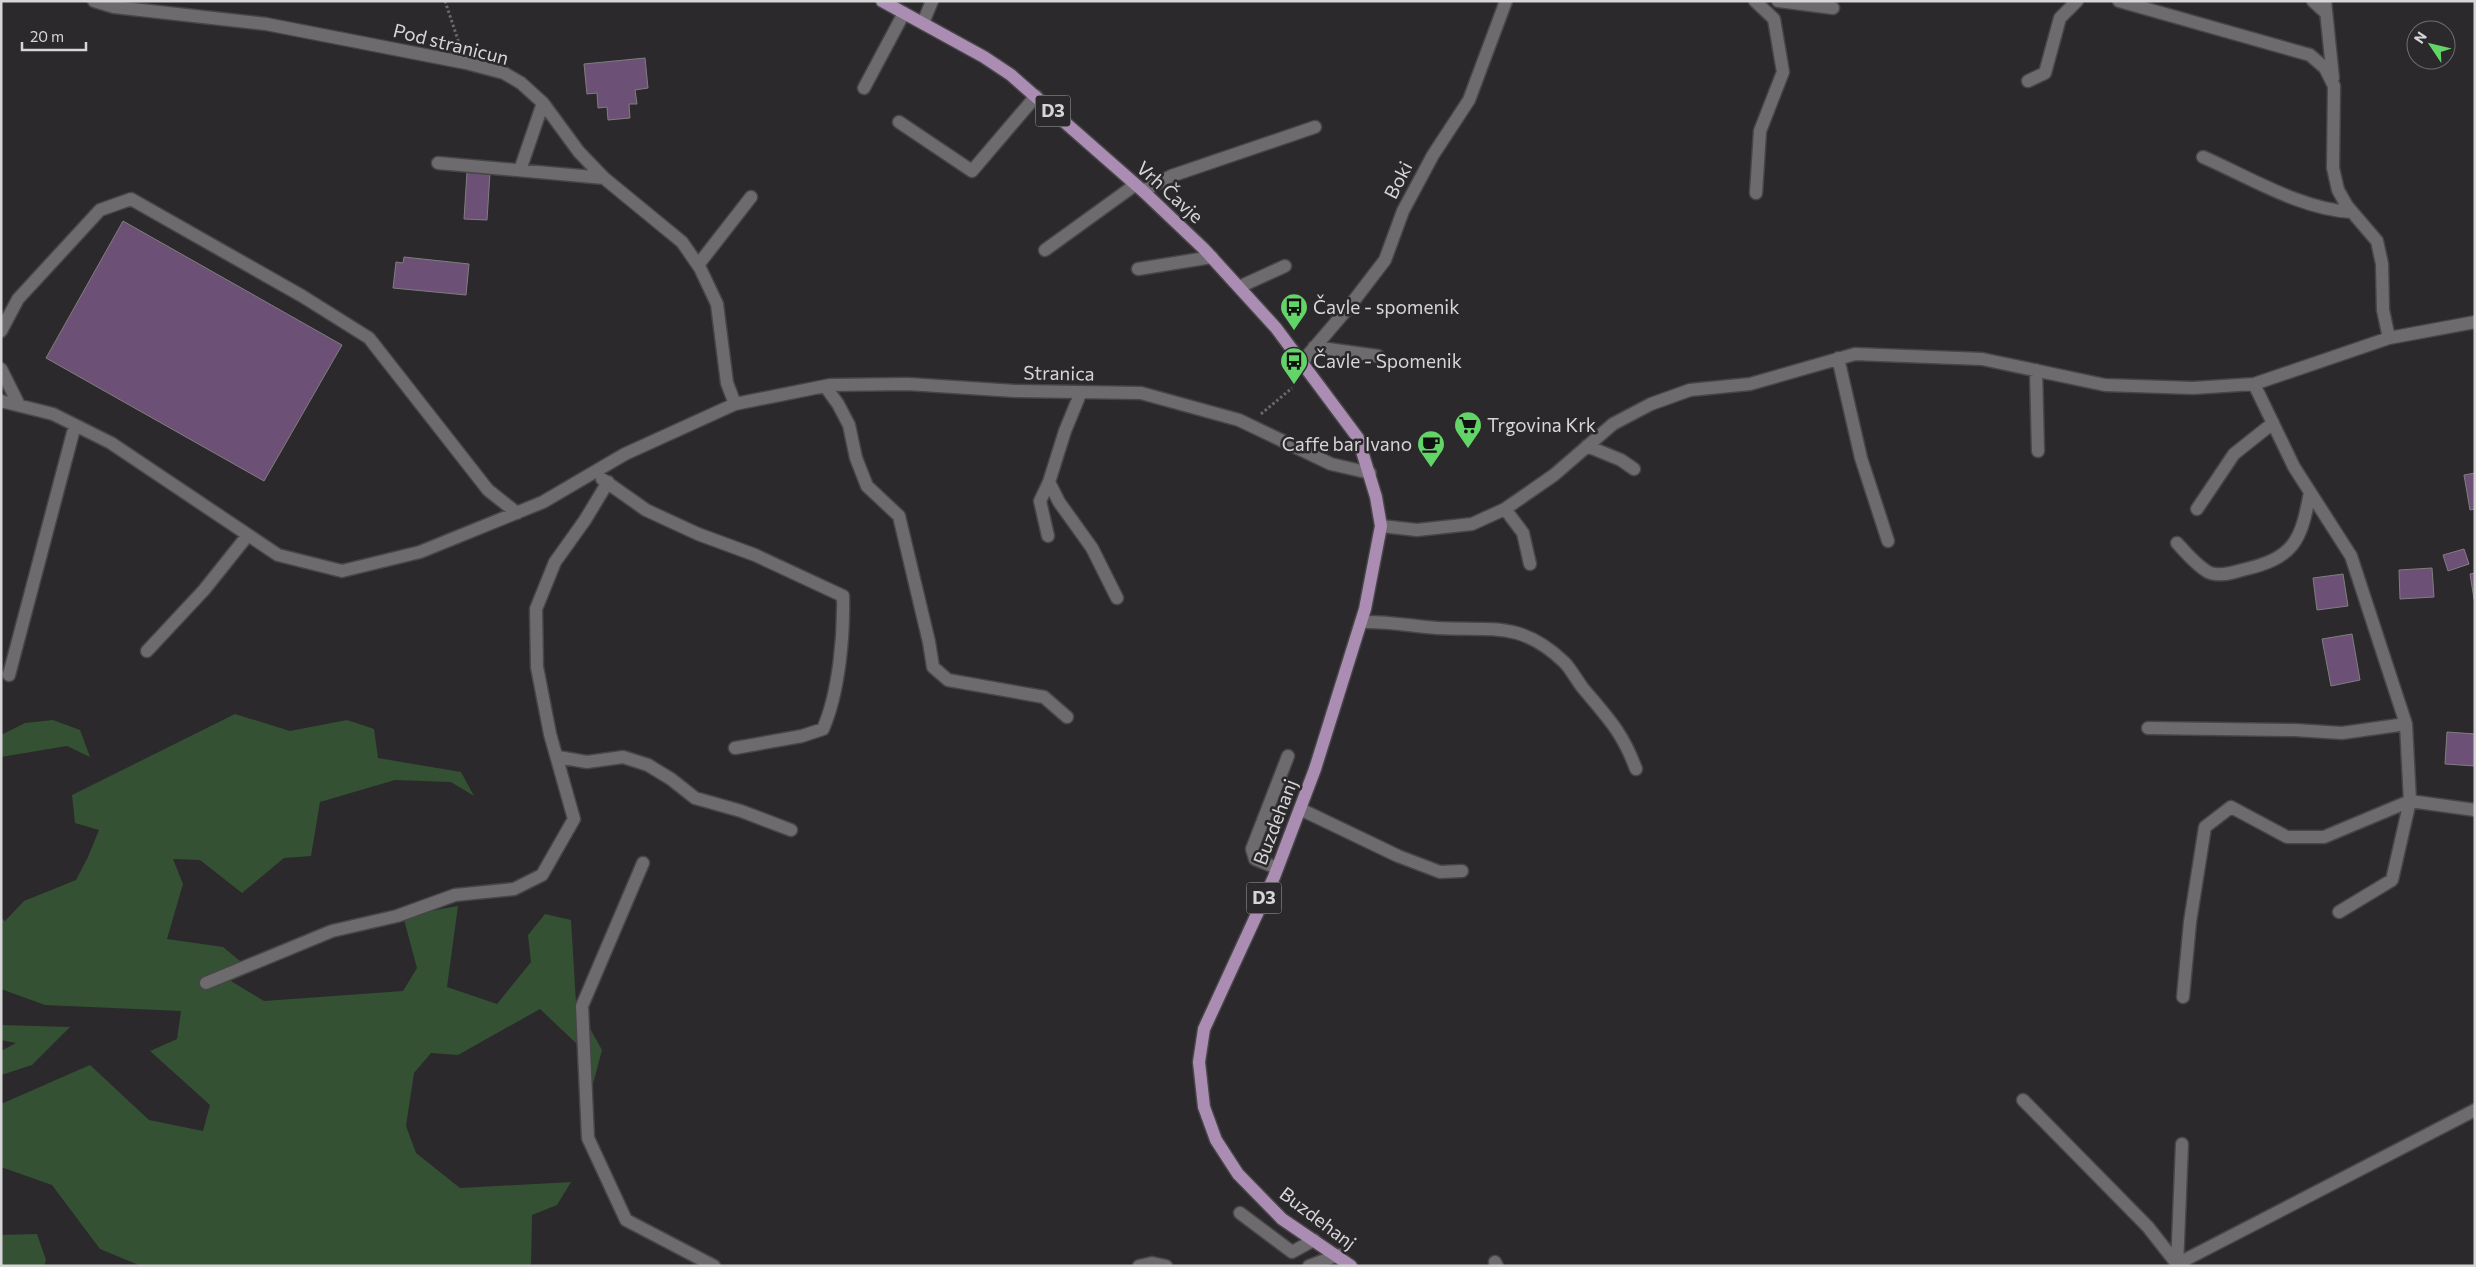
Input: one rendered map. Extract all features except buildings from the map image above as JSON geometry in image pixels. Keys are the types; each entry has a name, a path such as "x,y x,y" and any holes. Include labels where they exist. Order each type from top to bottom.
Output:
{"main road":[{"name":"Vrh Čavje","path":"882,1 984,57 1036,96 1139,188 1212,258 1276,328 1358,438 1370,473"},
{"name":"Buzdehanj","path":"1351,1266 1338,1255 1282,1219 1238,1174 1220,1147 1204,1107 1199,1062 1204,1029 1277,868 1315,769 1361,622 1375,565 1380,526 1370,473"}],"street":[{"name":"Pod stranicun","path":"94,1 114,8 266,24 466,63 504,73 521,83 543,103 579,152 604,178 682,242 698,265 717,304 727,383 735,404"},
{"path":"923,23 932,1"},
{"name":"Boki","path":"1302,362 1385,260 1407,203 1432,155 1469,100 1506,1"},
{"path":"1755,1 1774,19 1783,72 1760,131 1756,193"},
{"path":"1778,1 1833,8"},
{"path":"2028,81 2045,73 2060,18 2077,1"},
{"path":"2119,1 2310,55 2325,68 2334,86"},
{"path":"2312,1 2325,7 2334,86 2333,168 2338,190 2352,212 2377,241 2382,264 2383,310 2388,338"},
{"path":"864,88 904,13"},
{"path":"899,122 972,172 1036,96"},
{"path":"520,170 543,103"},
{"path":"1045,250 1139,188 1315,127"},
{"path":"2203,157 2280,193 2330,211 2352,212"},
{"path":"438,163 604,178"},
{"path":"698,265 751,197"},
{"path":"1,331 18,299 100,210 131,200 302,296 369,338 488,490 517,513"},
{"path":"1138,269 1212,258"},
{"path":"1239,287 1285,266"},
{"path":"1380,526 1417,530 1472,524 1505,509 1554,475 1613,424 1651,404 1690,390 1750,384 1855,354 1982,359 2105,385 2193,388 2254,384 2388,338 2475,322"},
{"path":"1314,347 1378,356"},
{"path":"1838,358 1861,458 1888,541"},
{"path":"1,369 19,405"},
{"path":"2036,370 2038,451"},
{"name":"Stranica","path":"1,401 54,414 111,443 278,555 342,571 420,552 543,502 625,454 735,404 825,386 908,384 1016,391 1141,393 1239,420 1331,464 1370,473"},
{"path":"2254,384 2294,467 2351,556 2406,724 2410,800 2392,880 2339,912"},
{"path":"825,386 838,404 849,425 856,458 867,486 899,516 929,642 933,667 948,680 1044,697 1067,717"},
{"path":"1048,536 1040,501 1049,482 1065,431 1081,392"},
{"path":"2197,509 2234,454 2273,423"},
{"path":"10,675 75,425"},
{"path":"1587,446 1621,460 1634,469"},
{"path":"591,474 608,482 646,510 698,534 755,555 842,596 844,622 830,712 823,729 802,736 735,748"},
{"path":"206,983 332,932 397,916 455,895 514,889 542,875 574,819 550,734 538,667 536,609 554,562 585,520 608,482"},
{"path":"1049,482 1059,502 1092,548 1118,598"},
{"path":"2177,544 2196,563 2209,572 2218,574 2270,563 2291,549 2304,526 2310,492"},
{"path":"1505,509 1523,533 1530,564"},
{"path":"147,652 204,590 248,535"},
{"path":"1361,622 1390,621 1436,628 1498,628 1520,632 1542,643 1565,664 1582,687 1605,711 1627,743 1636,769"},
{"path":"2148,728 2295,730 2342,733 2406,724"},
{"path":"1277,868 1255,859 1252,849 1288,756"},
{"path":"558,757 587,762 623,757 648,765 672,779 695,798 791,830"},
{"path":"2183,997 2190,922 2205,827 2230,807 2287,837 2324,837 2410,800 2475,810"},
{"path":"1300,809 1398,856 1434,870 1440,872 1462,871"},
{"path":"643,863 582,1006 588,1138 626,1220 714,1266"},
{"path":"2023,1100 2148,1227 2177,1265"},
{"path":"2177,1265 2475,1110"},
{"path":"2177,1265 2182,1144"},
{"path":"1240,1213 1292,1252 1314,1240"},
{"path":"1309,1266 1338,1255"},
{"path":"1139,1266 1152,1263 1166,1266"}],"path":[{"path":"444,1 466,63"},
{"path":"1255,419 1292,388"}],"green space":[{"path":"235,714 290,731 347,720 374,729 378,758 461,772 474,796 451,782 395,780 320,802 311,856 284,858 242,893 200,860 173,859 183,884 167,939 223,947 245,965 218,973 264,1001 403,991 417,968 403,916 458,906 447,987 497,1004 531,962 528,935 545,914 571,920 576,1003 602,1050 589,1099 579,1046 540,1009 458,1055 431,1053 414,1073 406,1126 416,1153 460,1188 571,1182 557,1205 532,1215 531,1266 141,1266 100,1249 52,1185 1,1167 1,1104 90,1065 149,1120 203,1131 210,1105 150,1051 177,1039 181,1011 45,1005 1,989 1,918 5,921 24,901 76,880 99,830 75,823 72,795"},
{"path":"53,720 80,730 90,757 67,746 1,757 1,735 25,723"},
{"path":"1,1025 70,1027 32,1065 1,1075 1,1051 16,1043 1,1040"},
{"path":"37,1234 46,1260 44,1266 1,1266 1,1235"}],"place":[{"name":"Čavle - spomenik","path":"1294,331"},
{"name":"Čavle - Spomenik","path":"1294,385"},
{"name":"Trgovina Krk","path":"1468,449"},
{"name":"Caffe bar Ivano","path":"1431,468"}]}
